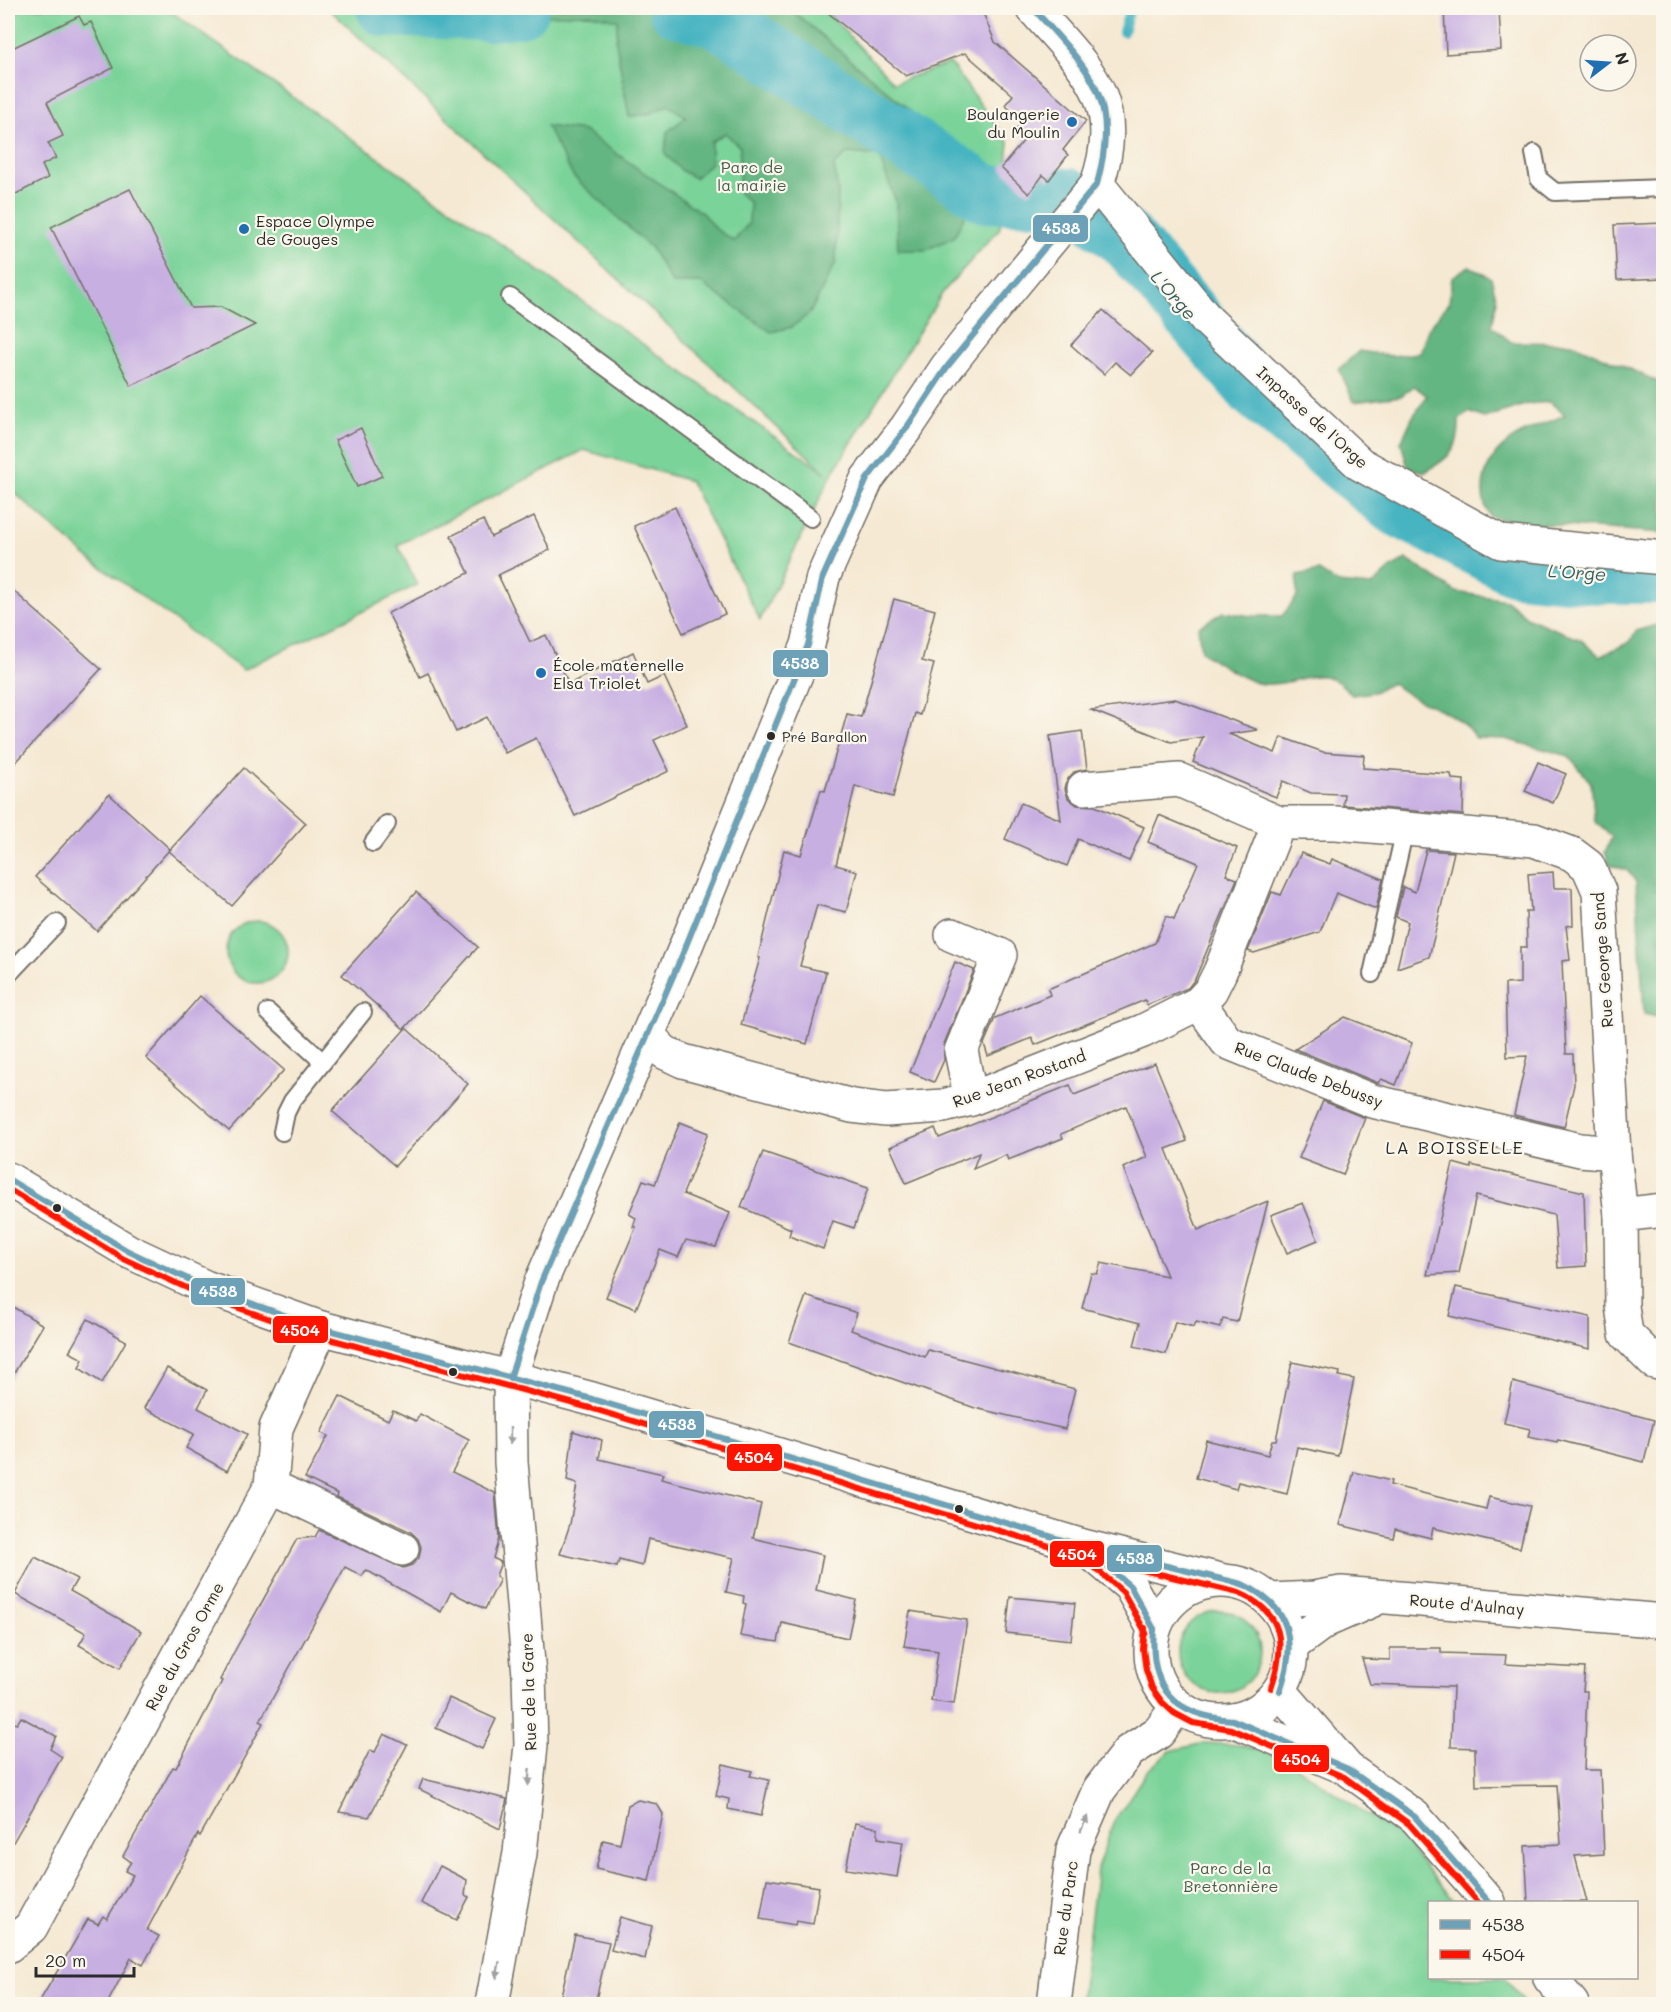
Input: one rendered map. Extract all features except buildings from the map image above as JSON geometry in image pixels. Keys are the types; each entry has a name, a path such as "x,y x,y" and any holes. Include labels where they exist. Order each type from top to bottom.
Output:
{"street":[{"path":"1033,8 1096,82 1105,108 1108,135 1105,161 1090,194"},
{"name":"Rue de la Gare","path":"492,2004 520,1853 531,1745 525,1622 511,1462 510,1378 541,1282 648,1035 808,645 823,577 867,479 908,427 947,367 1090,194"},
{"name":"Impasse de l'Orge","path":"1090,194 1207,320 1360,464 1501,542 1664,558"},
{"path":"1084,788 1179,780 1279,823 1336,823 1405,829"},
{"name":"Rue Jean Rostand","path":"648,1035 664,1052 683,1061 852,1106 886,1110 919,1109 971,1099 1143,1031 1199,1003 1211,990 1220,972 1279,823"},
{"name":"Rue George Sand","path":"1405,829 1534,840 1572,854 1588,866 1599,891 1614,1153 1621,1215 1620,1275 1626,1334 1654,1362 1664,1364"},
{"path":"952,935 1000,955 961,1052 971,1099"},
{"name":"Rue Claude Debussy","path":"1199,1003 1227,1042 1372,1101 1580,1150 1614,1153"},
{"path":"8,1179 128,1251 205,1287 321,1328 510,1378 1083,1546 1220,1580 1238,1582 1256,1589 1271,1600 1281,1614 1292,1646 1291,1663 1280,1691 1264,1707 1233,1720 1213,1721 1195,1716 1178,1706 1164,1690 1154,1671 1151,1650 1154,1629 1164,1610 1179,1594 1199,1584 1220,1580"},
{"path":"1621,1215 1664,1210"},
{"name":"Rue du Gros Orme","path":"8,1946 31,1927 271,1486 276,1428 321,1328"},
{"path":"271,1486 402,1549"},
{"path":"1083,1546 1130,1586 1154,1629"},
{"name":"Route d'Aulnay","path":"1271,1600 1314,1598 1341,1593 1664,1621"},
{"path":"1292,1646 1325,1621 1383,1596"},
{"path":"1280,1691 1348,1769"},
{"name":"Rue du Parc","path":"1054,2004 1073,1850 1099,1790 1128,1752 1159,1732 1178,1706"},
{"path":"1233,1720 1348,1769 1415,1817 1488,1901"},
{"path":"1552,1979 1572,2004"}],"lane":[{"path":"1534,153 1539,179 1555,192 1664,188"},
{"path":"510,297 811,518"},
{"path":"373,843 387,824"},
{"path":"1372,974 1405,829"},
{"path":"8,975 57,923"},
{"path":"268,1012 323,1062"},
{"path":"282,1132 282,1123 292,1101 363,1012"}],"green space":[{"name":"Espace Olympe de Gouges","path":"8,8 166,8 826,473 328,8 823,8 894,83 950,63 1009,143 1000,228 943,292 831,476 760,620 690,481 584,450 398,545 417,585 243,670 86,556 8,487"},
{"name":"Parc de la mairie","path":"372,8 789,8 913,113 964,161 973,189 968,210 954,237 926,250 898,250 896,202 879,156 848,153 834,165 838,192 836,262 810,313 792,327 771,332 701,283 672,283 651,248 573,176 546,126 584,131 702,213 716,229 734,241 749,223 750,203 739,193 740,147 725,133 711,142 711,163 695,178 682,171 665,154 667,132 686,117 668,105 651,113 629,117 616,42 618,20 590,14 427,18"},
{"path":"1469,266 1491,278 1497,300 1492,326 1511,342 1572,343 1663,384 1663,533 1511,522 1490,516 1483,488 1484,478 1492,459 1498,451 1519,435 1565,415 1550,402 1528,404 1484,418 1469,412 1459,420 1457,439 1451,452 1441,462 1425,472 1408,468 1401,442 1412,418 1427,396 1414,386 1401,396 1354,402 1339,369 1359,351 1392,356 1420,353 1428,329 1449,302 1452,277"},
{"path":"1406,559 1456,592 1506,600 1528,618 1581,640 1600,656 1630,642 1636,631 1663,623 1663,1019 1644,1014 1636,882 1628,871 1609,864 1605,852 1612,837 1595,822 1591,783 1569,756 1505,739 1476,738 1456,719 1414,698 1392,683 1374,692 1352,695 1330,678 1320,676 1310,676 1277,684 1263,684 1240,675 1201,651 1198,627 1223,612 1252,616 1282,616 1297,597 1297,575 1319,571 1337,583 1372,586 1390,569"},
{"path":"251,921 263,921 279,930 286,940 288,952 286,964 279,974 263,983 251,983 240,978 231,969 226,958 226,946 231,935 240,926"},
{"path":"1211,1611 1227,1611 1242,1618 1253,1629 1260,1644 1257,1668 1248,1681 1227,1693 1211,1693 1196,1686 1185,1675 1178,1660 1178,1644 1185,1629 1196,1618"},
{"name":"Parc de la Bretonnière","path":"1204,1743 1239,1745 1274,1754 1402,1838 1453,1901 1428,1901 1428,1979 1506,1979 1526,2004 1080,2004 1097,1869 1113,1823 1147,1771 1170,1751"}],"waterway":[{"name":"L'Orge","path":"385,8 491,12 520,8"},
{"name":"L'Orge","path":"677,8 718,19 986,194 1069,197 1126,239 1256,391 1395,506 1516,567 1596,575 1664,575"},
{"path":"1123,32 1130,8"}],"transit line":[{"name":"4538","path":"510,1378 541,1282 683,953 808,645 823,577 867,479 907,427 947,367 1097,184 1105,128 1102,106 1095,86 1070,50 1033,8"},
{"name":"4538","path":"8,1179 128,1251 205,1287 321,1328 592,1399 1083,1546 1242,1584 1259,1593 1271,1604 1280,1615 1286,1628 1289,1642 1288,1657 1280,1691"},
{"name":"4504","path":"8,1189 124,1259 202,1295 318,1336 590,1408 1080,1555 1239,1593 1266,1610 1278,1632 1279,1658 1271,1688"},
{"name":"4538","path":"1074,1543 1083,1546 1130,1586 1154,1629"},
{"name":"4504","path":"1070,1552 1079,1554 1123,1592 1146,1633"},
{"name":"4504","path":"1145,1628 1143,1649 1152,1688 1174,1713 1193,1723 1231,1729 1344,1777 1409,1824 1477,1901"},
{"name":"4538","path":"1154,1629 1156,1668 1161,1683 1170,1696 1181,1705 1195,1713 1233,1720 1348,1769 1415,1817 1488,1901"}],"place":[{"name":"Boulangerie du Moulin","path":"1072,122"},
{"name":"Espace Olympe de Gouges","path":"244,229"},
{"name":"École maternelle Elsa Triolet","path":"541,673"},
{"name":"Pré Barallon","path":"771,736"}],"district":[{"name":"LA BOISSELLE","path":"1455,1147"}]}
